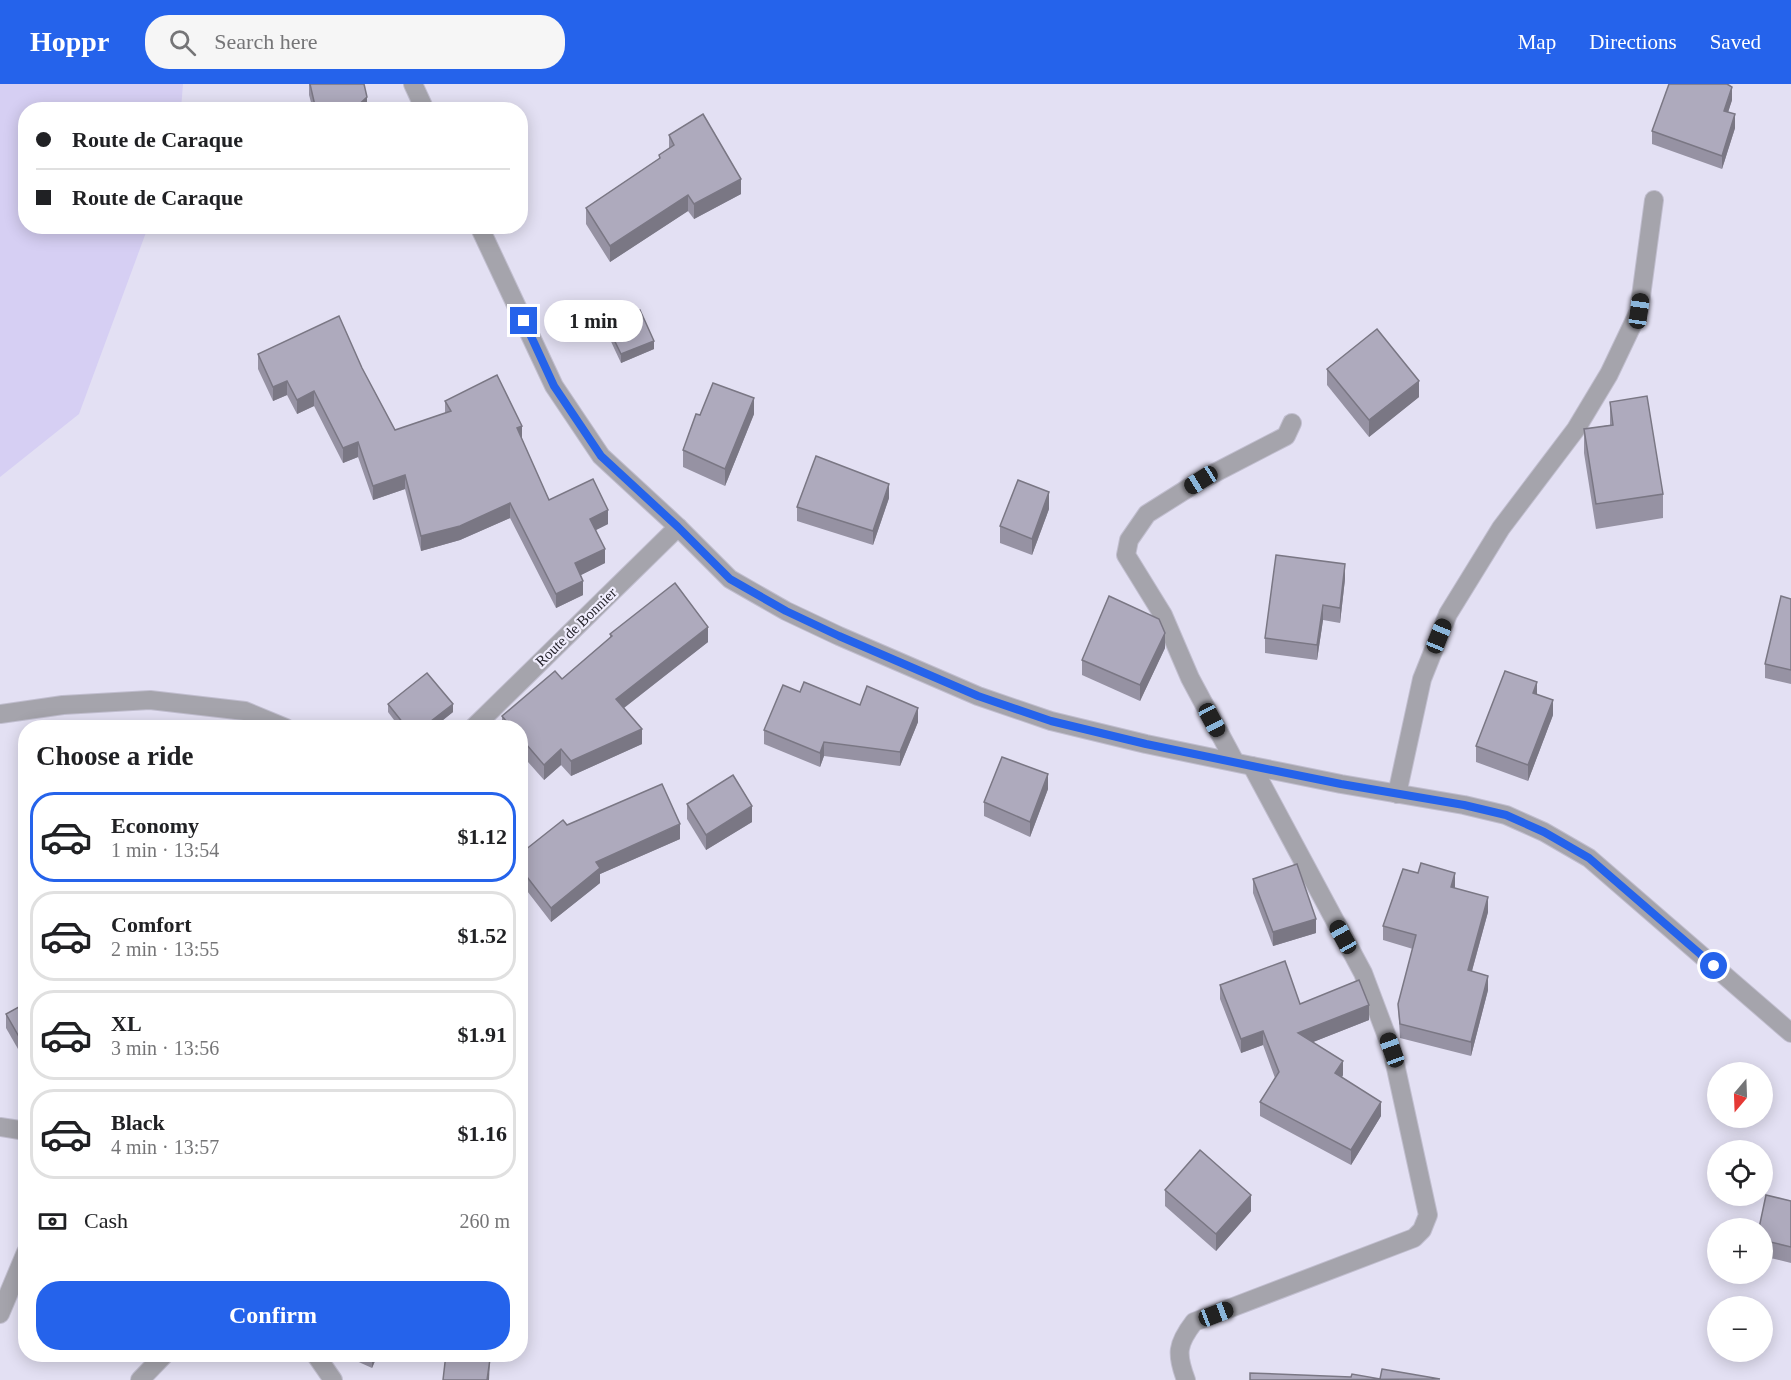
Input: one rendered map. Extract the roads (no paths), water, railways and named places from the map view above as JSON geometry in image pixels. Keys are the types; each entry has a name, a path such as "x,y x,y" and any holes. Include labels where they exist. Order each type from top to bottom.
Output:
{"street":[{"path":"413,84 421,102"},
{"path":"1396,794 1422,680 1448,614 1502,528 1576,429 1609,374 1639,311 1654,200"},
{"path":"483,234 554,386 601,456 730,579 786,611 839,636 978,696 1051,721 1146,744 1506,815 1544,832 1589,858 1791,1033"},
{"path":"1186,1380 1180,1363 1181,1339 1194,1322 1414,1238 1422,1230 1428,1215 1392,1050 1363,973 1243,764 1190,678 1163,615 1126,555 1129,540 1147,514 1201,480 1286,436 1292,423"},
{"name":"Route de Bonnier","path":"481,720 678,527"},
{"path":"0,714 63,705 150,700 245,711 267,720"},
{"path":"0,1128 18,1130"},
{"path":"0,1314 18,1271"},
{"path":"140,1380 157,1362"},
{"path":"321,1362 333,1380"}]}
